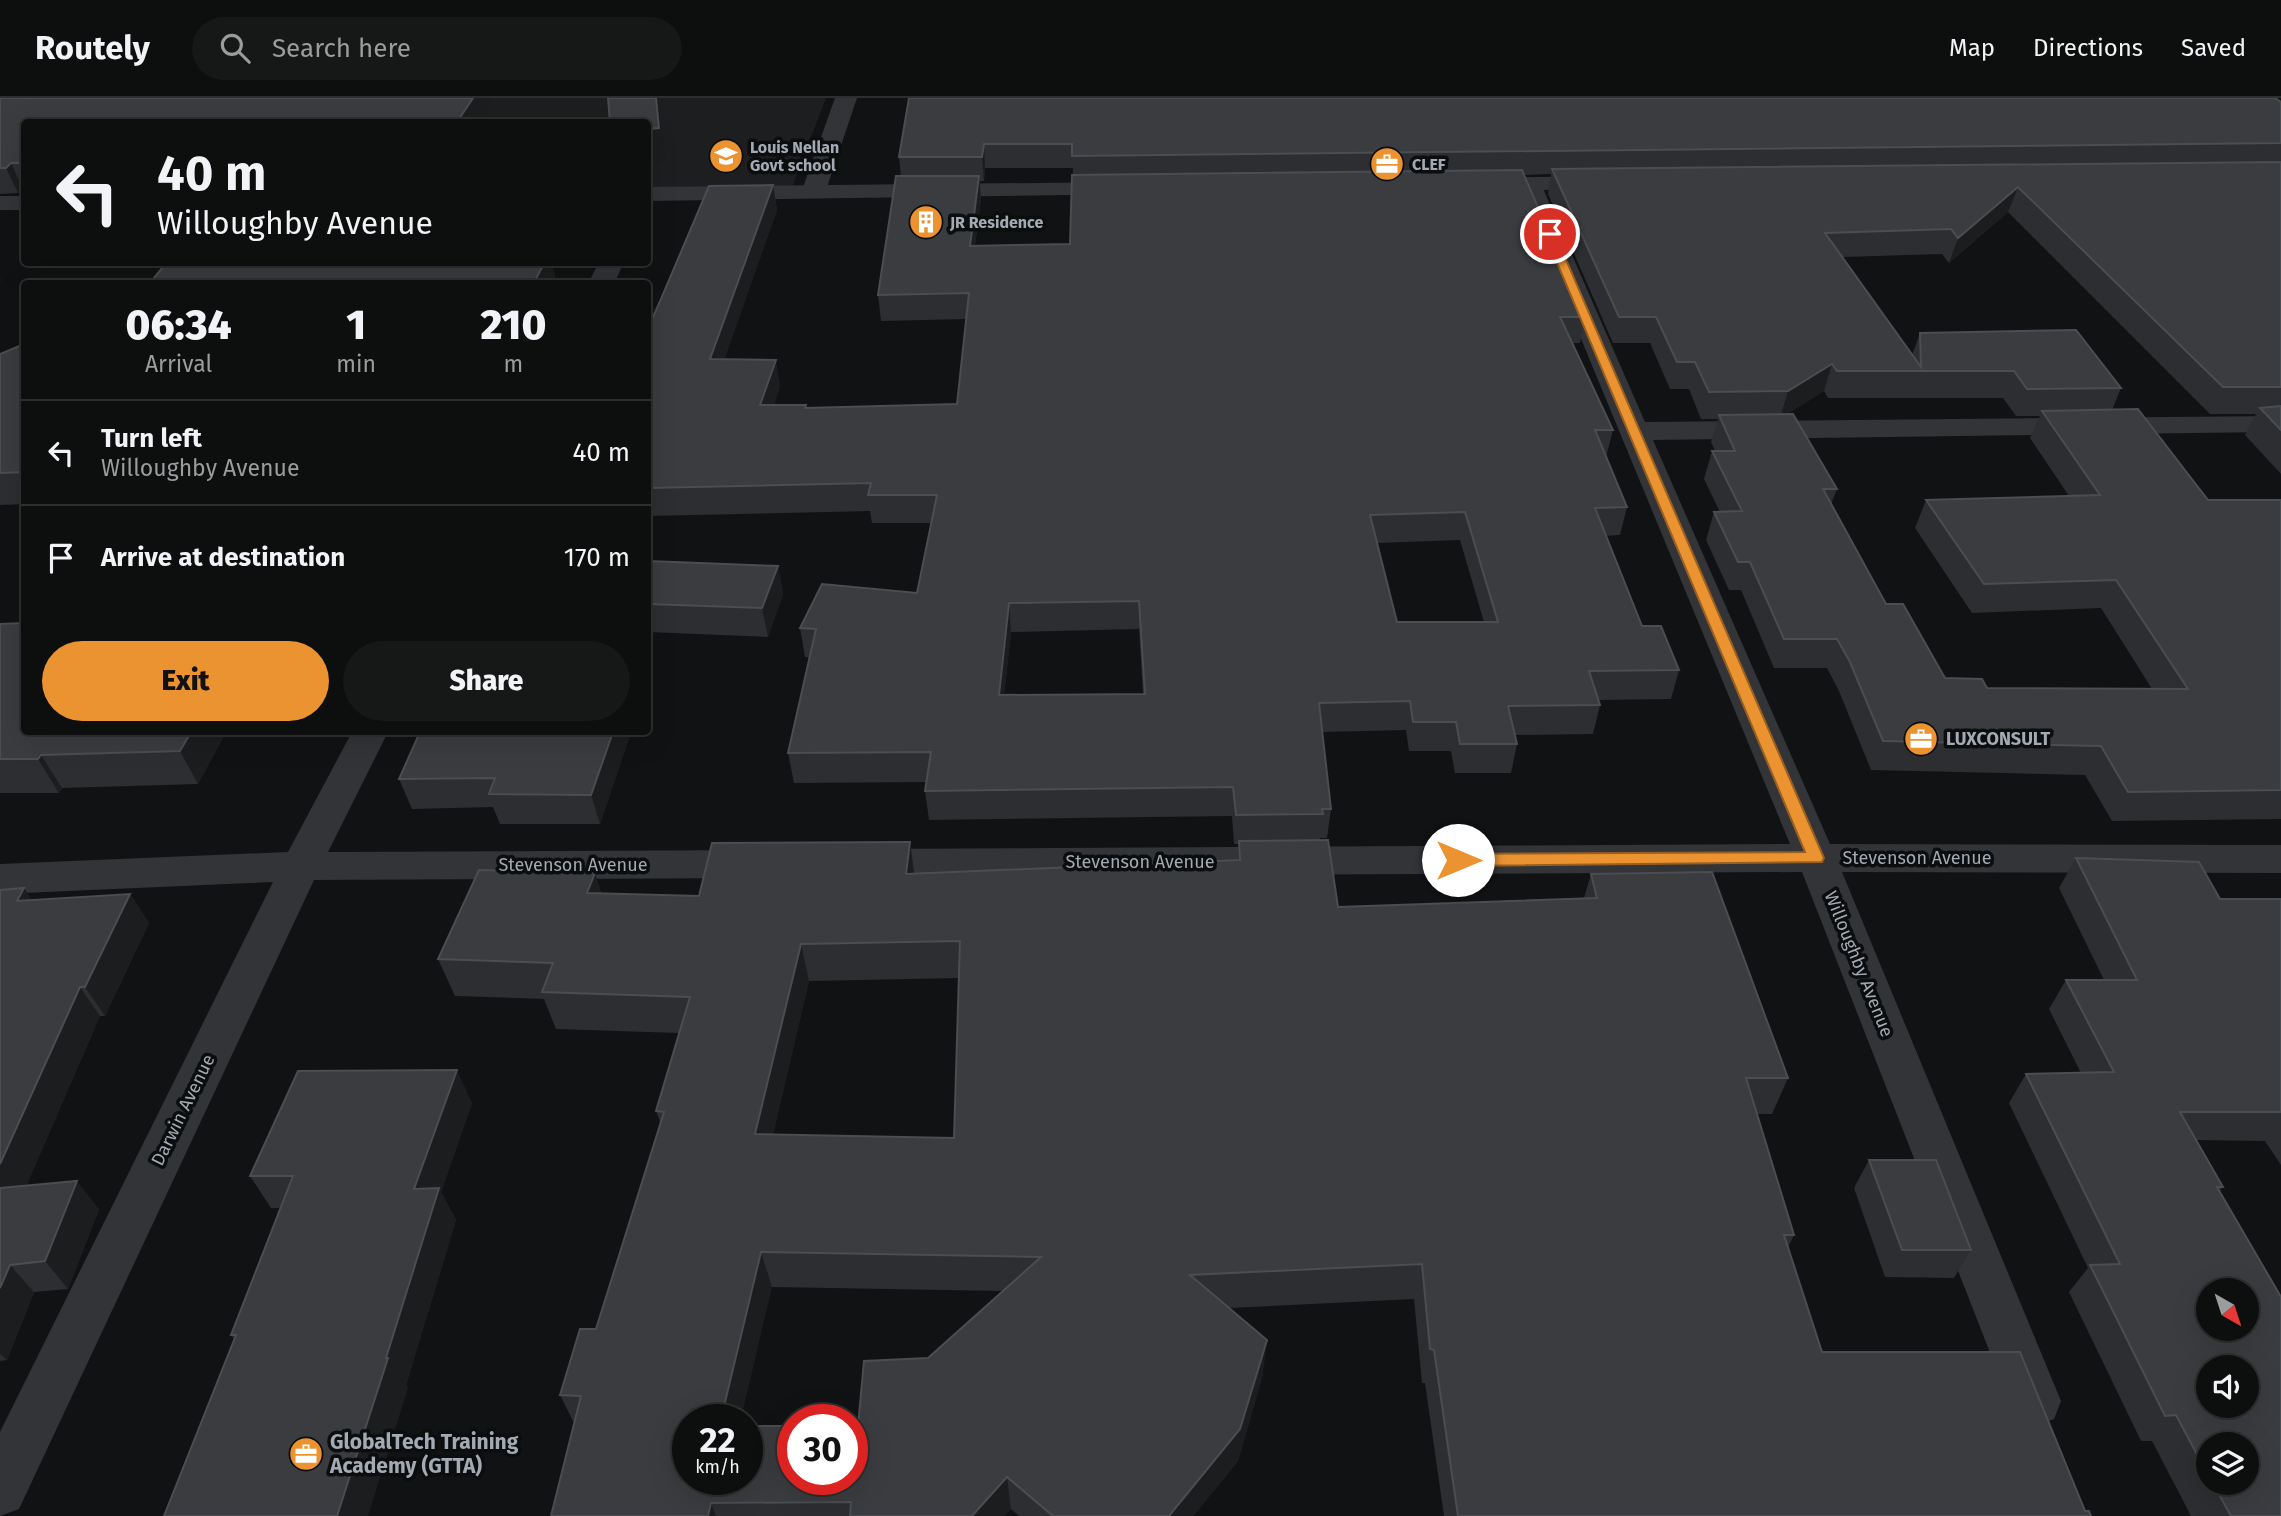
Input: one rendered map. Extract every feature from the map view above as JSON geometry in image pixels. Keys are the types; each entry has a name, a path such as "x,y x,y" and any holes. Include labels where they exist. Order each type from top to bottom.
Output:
{"street":[{"path":"813,192 846,98"},
{"path":"1447,185 1627,183"},
{"name":"Willoughby Avenue","path":"1529,184 1816,858 2051,1438"},
{"path":"651,195 1144,189"},
{"path":"0,203 21,203"},
{"path":"1633,431 2274,423"},
{"name":"Darwin Avenue","path":"0,1490 301,866 368,735"},
{"name":"Stevenson Avenue","path":"0,879 301,866 1816,858 2281,859"}],"shaded area":[{"name":"Louis Nellan Govt school","path":"494,98 826,98 791,190 651,191 651,119 483,119"}],"building":[{"path":"0,98 473,98 459,119 21,119 21,163 11,163 6,168 0,168"},
{"path":"608,98 656,98 659,128 651,129 651,119 610,119"},
{"path":"909,98 2275,98 2281,102 2281,143 1072,156 1072,144 984,144 982,157 899,157"},
{"path":"2281,162 2281,387 2223,387 2018,187 1958,238 1951,229 1825,233 1921,367 1920,333 2076,330 2121,388 2027,389 2014,371 1837,371 1832,364 1788,391 1709,392 1695,362 1677,362 1656,317 1619,317 1552,169"},
{"path":"1522,170 1585,317 1560,317 1613,430 1595,430 1627,507 1595,508 1642,626 1661,626 1679,670 1589,671 1600,705 1508,706 1517,744 1460,744 1456,722 1413,722 1410,701 1319,703 1331,809 1322,809 1323,814 1236,815 1233,787 925,791 931,752 788,753 816,629 800,628 822,584 917,593 937,495 868,495 871,483 651,488 651,321 709,186 773,185 710,359 776,360 760,405 806,405 805,408 957,404 969,293 878,295 896,176 979,176 970,246 1070,244 1072,175","holes":["1465,512 1498,622 1397,622 1370,515","1139,601 1145,694 999,695 1009,603"]},
{"path":"164,266 543,266 535,280 152,280"},
{"path":"21,345 21,472 0,473 0,354"},
{"path":"2281,406 2281,430 2260,408"},
{"path":"2138,409 2208,500 2281,500 2281,790 2128,792 2101,746 1883,741 1850,662 1837,639 1784,639 1750,562 1738,562 1714,512 1742,511 1712,451 1735,451 1719,415 1793,414 1837,489 1823,489 1886,604 1903,604 1945,678 1982,679 1987,688 2188,689 2116,580 1984,584 1926,500 2100,495 2042,411"},
{"path":"651,561 778,566 762,608 651,604"},
{"path":"21,623 21,735 189,735 180,751 41,755 38,759 0,759 0,624"},
{"path":"419,735 612,735 591,795 489,794 495,778 399,779"},
{"path":"1328,840 1338,907 1597,898 1591,874 1712,872 1788,1078 1746,1078 1794,1235 1784,1235 1822,1352 2020,1352 2085,1511 2089,1511 2091,1516 1458,1516 1434,1350 1430,1349 1422,1264 1190,1275 1267,1340 1240,1429 1169,1516 1053,1516 1007,1477 972,1516 850,1516 851,1502 711,1503 708,1516 551,1516 581,1396 560,1395 580,1329 596,1329 664,1112 656,1111 690,997 542,992 553,963 438,959 479,870 595,873 587,893 699,896 712,843 910,842 906,874 1240,860 1239,841","holes":["960,941 954,1138 755,1134 801,944","761,1252 1041,1257 928,1358 864,1361 860,1404 868,1404 868,1495 777,1495 777,1426 763,1426 763,1495 672,1495 672,1404 725,1404"]},
{"path":"2076,858 2199,862 2220,899 2281,899 2281,1112 2180,1112 2223,1187 2217,1187 2281,1297 2281,1516 2231,1516 2219,1495 2259,1495 2259,1432 2196,1432 2196,1452 2176,1415 2165,1416 2090,1265 2120,1264 2026,1074 2114,1072 2066,980 2137,980"},
{"path":"24,888 17,901 130,894 85,987 80,987 0,1164 0,890"},
{"path":"457,1070 414,1189 439,1188 337,1516 164,1516 236,1335 231,1335 293,1176 250,1176 298,1071"},
{"path":"1869,1160 1936,1160 1971,1250 1902,1250"},
{"path":"77,1181 45,1261 10,1265 0,1288 0,1188"}],"place":[{"name":"Louis Nellan Govt school","path":"726,156"},
{"name":"CLEF","path":"1387,164"},
{"name":"JR Residence","path":"926,222"},
{"name":"LUXCONSULT","path":"1921,739"},
{"name":"GlobalTech Training Academy (GTTA)","path":"306,1454"}],"route":[{"path":"1458,860 1816,858 1550,234"}]}
